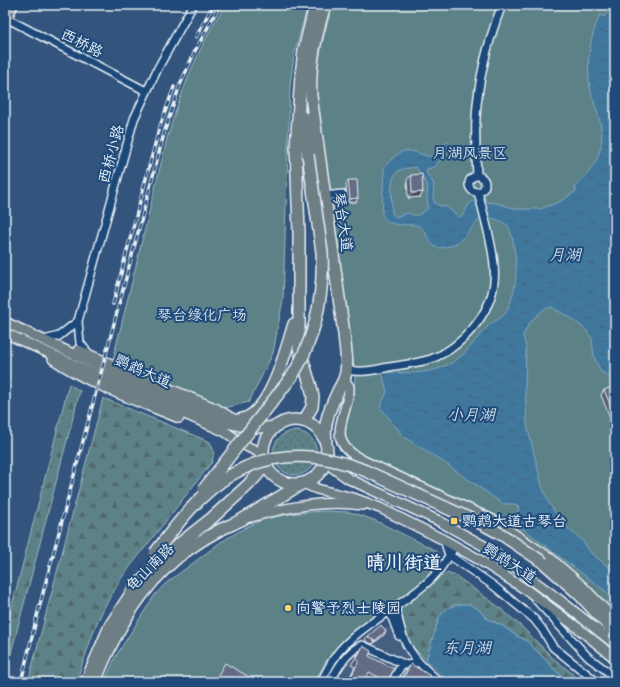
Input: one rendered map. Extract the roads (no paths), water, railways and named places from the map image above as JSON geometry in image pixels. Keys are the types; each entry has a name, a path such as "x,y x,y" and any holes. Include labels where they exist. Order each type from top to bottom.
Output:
{"highway":[{"path":"303,420 304,421 307,417 312,407 313,397 299,348 299,232 296,148 304,50 315,5"},
{"name":"琴台大道","path":"325,5 313,53 310,89 344,334 346,375 331,407 324,430 328,448 328,456"},
{"path":"134,589 155,554 172,530 293,375 302,359 313,333 322,288 323,267 300,93"},
{"path":"229,425 248,417 256,410 272,386 286,355 299,310"},
{"path":"134,589 174,548 212,518 258,474 264,458 266,438 275,426 288,420 303,420 313,424 321,431 326,440"},
{"path":"172,530 197,502 216,486 231,475 249,466 265,461 299,456 346,463 501,534 544,563 579,594 615,633"},
{"name":"龟山南路","path":"95,682 108,651 122,624 140,596 155,579 178,558 216,532 312,480 320,474 325,466 328,456"},
{"path":"264,458 272,474 284,483 294,485 303,484"},
{"name":"龟山南路","path":"86,682 107,632 120,609 134,589"}],"main road":[{"path":"6,19 13,5"},
{"name":"鹦鹉大道","path":"5,322 38,341 229,425 251,429 275,426"},
{"name":"鹦鹉大道","path":"5,333 38,341"},
{"path":"38,341 70,371 135,401 193,424 229,425"},
{"path":"38,341 71,348 216,408 229,425"},
{"path":"346,375 349,392 339,430 344,446 352,454 368,463 493,520 550,558 582,586 615,620"},
{"name":"鹦鹉大道","path":"229,425 248,448 264,458"},
{"name":"鹦鹉大道","path":"328,456 332,466 361,485 439,521 493,551 561,601 615,644"},
{"path":"303,484 353,498 380,508"},
{"path":"242,519 302,505 348,503 380,508"},
{"name":"鹦鹉大道","path":"380,508 444,540 504,574 615,658"}],"street":[{"name":"西桥小路","path":"78,320 134,120 146,90 193,5"},
{"path":"477,176 476,118 480,80 502,5"},
{"name":"西桥路","path":"6,19 146,90"},
{"path":"477,176 482,178 485,182 479,195"},
{"path":"346,375 431,359 454,346 464,338 483,312 491,295 494,283 493,264 479,195 470,185 471,180 477,176"},
{"path":"325,196 342,194"},
{"path":"38,341 58,336 78,320"},
{"path":"78,320 80,343 90,356"},
{"path":"444,540 449,555 494,586 530,615 542,629 553,647 597,682"},
{"path":"321,682 339,651 370,624 432,578 455,546"},
{"path":"528,591 570,639 588,657 615,677"},
{"path":"392,608 406,653 414,664 434,682"},
{"path":"392,608 408,648 417,660 440,682"},
{"path":"330,682 354,649 362,645 402,664 409,666 414,664"},
{"path":"392,682 402,664"}],"water":[{"path":"615,5 615,381 614,378 601,372 594,357 592,339 587,331 571,318 551,307 543,310 535,317 528,325 523,336 526,347 525,386 527,425 542,486 550,505 567,528 582,540 591,553 615,572 615,596 613,597 514,522 519,508 515,504 503,504 445,463 404,437 380,407 387,392 382,372 414,373 430,371 452,363 459,358 489,325 506,312 513,294 516,275 514,246 510,232 508,226 499,221 482,218 473,225 459,241 447,247 438,248 431,243 425,232 419,226 396,224 388,221 382,214 384,168 395,156 404,151 432,157 435,156 447,142 451,145 435,167 427,169 426,172 434,184 433,198 435,203 447,207 459,217 463,215 469,204 473,201 496,203 517,209 540,209 559,202 576,191 575,187 588,174 597,158 602,139 600,122 590,87 588,69 591,41 600,15 604,17","holes":["416,167 428,186 428,208 424,212 419,215 408,213 396,217 392,213 392,185 394,175 397,172 403,169"]},
{"name":"东月湖","path":"469,604 478,609 487,619 503,626 515,635 527,641 568,682 449,682 426,660 439,618 442,614 452,606"}],"railway":[{"path":"196,37 213,5"},
{"path":"21,682 38,612 165,130 180,85 195,51 220,5"},
{"path":"113,304 159,129 174,87"}],"place":[{"name":"鹦鹉大道古琴台","path":"454,521"},
{"name":"向警予烈士陵园","path":"288,608"}],"district":[{"name":"晴川街道","path":"404,562"}],"park label":[{"name":"月湖风景区","path":"470,153"},
{"name":"琴台绿化广场","path":"202,315"}],"water label":[{"name":"月湖","path":"565,254"},
{"name":"小月湖","path":"471,414"}]}
